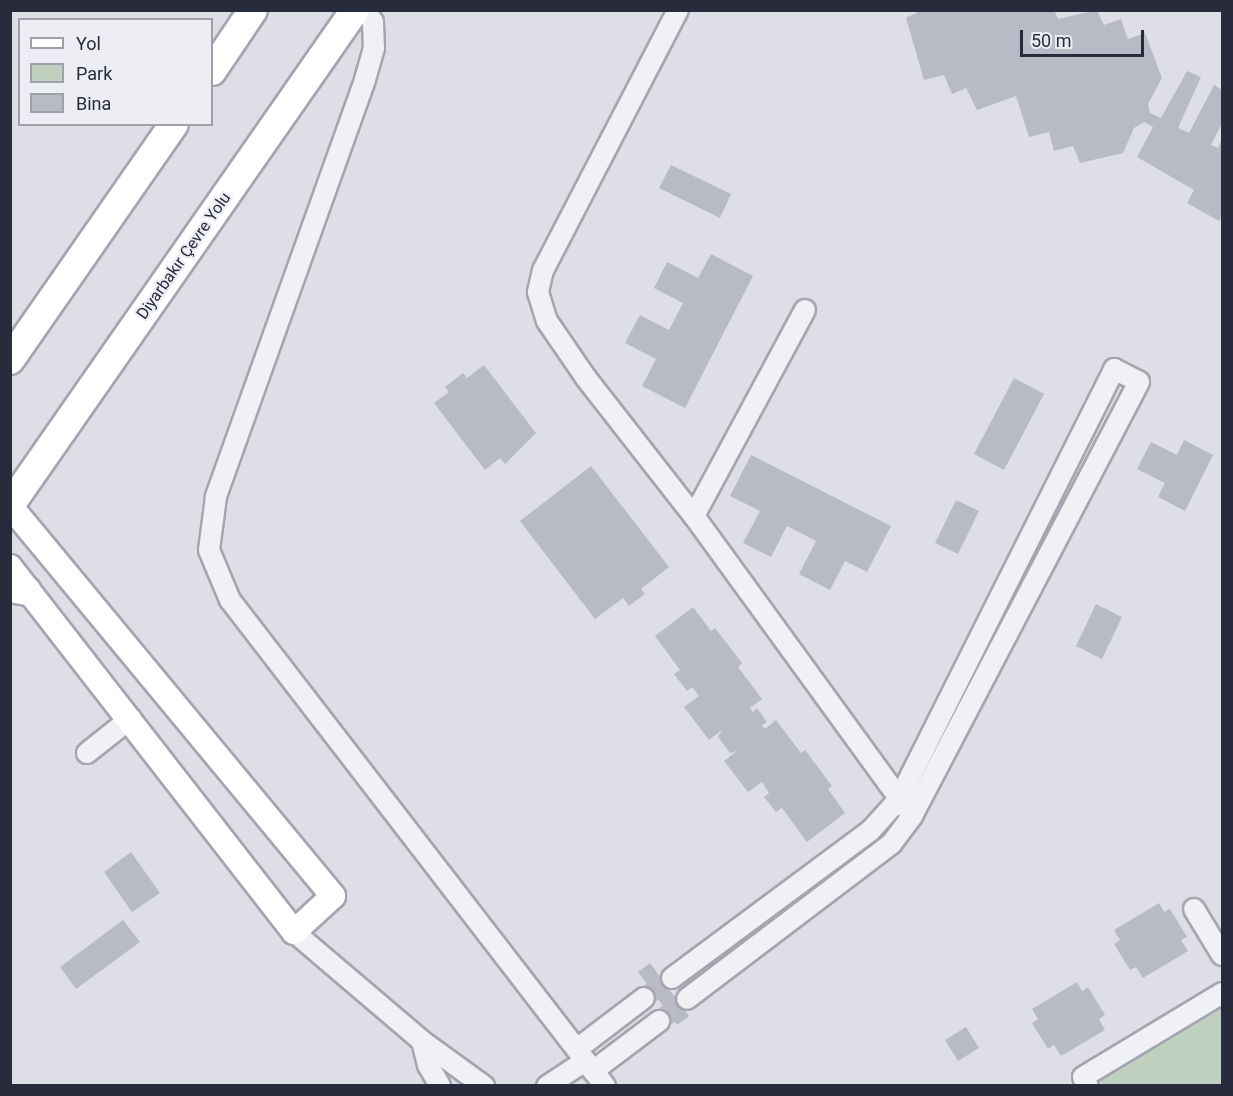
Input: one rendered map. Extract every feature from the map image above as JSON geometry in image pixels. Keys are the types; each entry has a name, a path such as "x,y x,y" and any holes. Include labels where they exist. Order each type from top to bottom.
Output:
{"highway":[{"path":"213,70 253,10"},
{"name":"Diyarbakır Çevre Yolu","path":"11,499 355,10"},
{"path":"10,360 173,126"}],"main road":[{"path":"10,567 19,589 130,718 294,932 333,896 11,499"}],"lane":[{"path":"365,10 373,22 374,48 368,69 326,197 216,497 209,550 230,600 590,1067"},
{"path":"678,10 543,270 538,292 546,321 586,378 694,516 913,816"},
{"path":"694,516 805,310"},
{"path":"672,978 871,830 899,799 1114,369 1139,382 913,816 891,844 687,999"},
{"path":"87,753 130,718"},
{"path":"1194,909 1222,955"},
{"path":"294,932 422,1041 484,1086"},
{"path":"1088,1086 1083,1077 1222,993"},
{"path":"590,1067 644,998"},
{"path":"547,1086 590,1067 659,1021"},
{"path":"422,1041 428,1065 440,1086"}],"green space":[{"path":"1222,1008 1222,1085 1103,1086 1100,1081"}],"building":[{"path":"922,10 1054,10 1058,19 1097,10 1104,25 1121,19 1128,39 1145,33 1162,78 1148,104 1150,113 1161,118 1187,71 1201,77 1178,128 1189,133 1214,85 1222,90 1222,123 1211,145 1218,148 1222,138 1222,217 1219,221 1187,203 1194,190 1137,157 1153,127 1144,122 1134,128 1123,153 1080,163 1073,146 1054,151 1049,132 1029,137 1016,96 977,110 966,88 952,94 944,75 924,80 906,18"},
{"path":"671,165 731,194 720,218 659,188"},
{"path":"711,254 753,276 685,408 642,386 656,359 625,343 640,315 669,330 683,303 654,288 667,262 698,278"},
{"path":"484,365 536,433 505,464 500,458 485,470 434,403 449,392 445,387 463,373 467,378"},
{"path":"1014,378 1044,394 1004,470 974,454"},
{"path":"1184,440 1213,455 1185,511 1158,497 1165,483 1137,469 1151,442 1177,455"},
{"path":"751,455 891,526 867,572 845,561 830,590 799,574 816,541 787,526 771,557 743,543 760,511 730,496"},
{"path":"591,466 669,567 641,589 645,594 629,606 623,598 595,619 520,521"},
{"path":"956,500 979,511 958,554 935,543"},
{"path":"1096,604 1122,617 1102,659 1076,646"},
{"path":"693,607 711,631 715,628 742,663 738,667 762,699 750,708 753,712 757,708 767,722 762,725 765,729 776,720 801,753 805,750 832,786 828,789 845,813 807,842 782,808 776,812 764,797 769,793 762,782 748,792 724,761 737,751 730,753 718,737 722,730 709,740 684,707 699,696 692,687 687,691 674,674 680,670 655,636"},
{"path":"131,852 160,893 132,912 104,872"},
{"path":"1159,903 1164,912 1170,909 1187,937 1181,940 1188,951 1143,978 1136,967 1130,970 1114,944 1120,940 1114,930"},
{"path":"123,920 140,942 76,989 60,967"},
{"path":"650,963 689,1016 677,1025 638,972"},
{"path":"1077,982 1082,991 1088,987 1105,1015 1099,1019 1105,1030 1061,1056 1054,1045 1048,1049 1032,1023 1038,1019 1032,1009"},
{"path":"966,1027 979,1048 958,1061 945,1040"}],"tunnel":[{"path":"644,998 672,978"},
{"path":"659,1021 687,999"}]}
